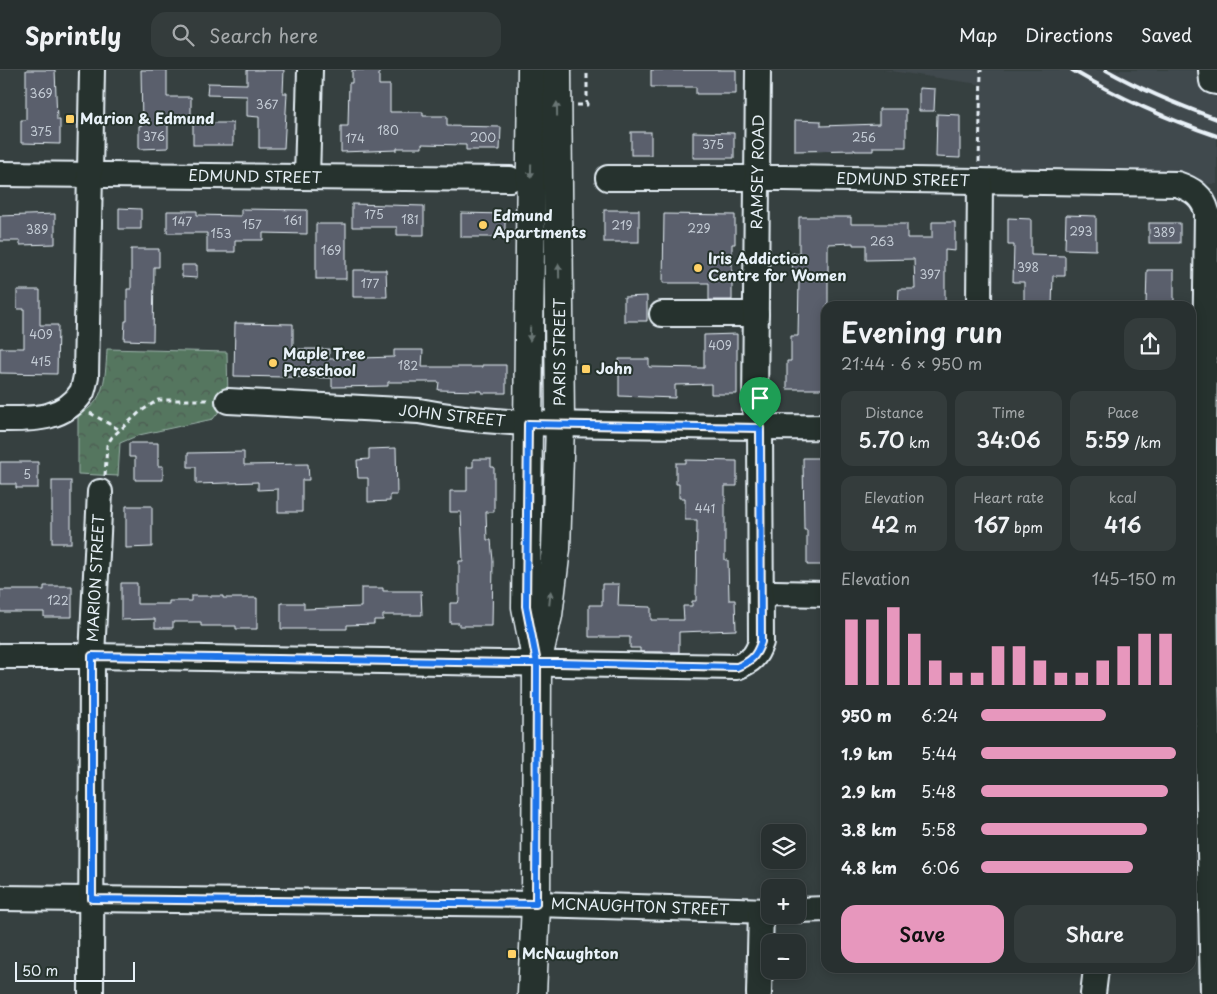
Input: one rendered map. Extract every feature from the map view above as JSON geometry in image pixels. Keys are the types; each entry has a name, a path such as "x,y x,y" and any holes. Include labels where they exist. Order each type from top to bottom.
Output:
{"main road":[{"name":"PARIS STREET","path":"532,70 526,606 537,663 536,904 532,994"},
{"name":"PARIS STREET","path":"537,663 548,615 556,549 560,425 556,70"}],"street":[{"path":"0,419 34,419 79,408 86,376 92,70"},
{"path":"307,177 310,70"},
{"name":"RAMSEY ROAD","path":"537,663 737,667 751,661 757,654 761,642 760,428 755,410 758,70"},
{"name":"EDMUND STREET","path":"0,174 510,179"},
{"path":"979,301 980,176"},
{"name":"EDMUND STREET","path":"608,178 980,176 1177,184 1190,188 1204,202 1207,212 1204,426"},
{"path":"662,314 756,314"},
{"name":"JOHN STREET","path":"221,401 419,411 444,416 528,424 760,428 821,426"},
{"path":"1204,426 1206,909 1213,994"},
{"name":"MARION STREET","path":"91,994 92,656 103,483"},
{"path":"761,598 774,593 821,594"},
{"path":"0,656 537,663"},
{"name":"MCNAUGHTON STREET","path":"0,898 536,904 761,911"},
{"path":"806,910 821,910"},
{"path":"759,994 764,924"},
{"path":"1093,994 1096,973"}],"path":[{"path":"573,105 587,105 587,70"},
{"path":"980,176 981,70"},
{"path":"103,483 107,445 140,412 158,400 221,401"},
{"path":"79,408 120,430"}],"shaded area":[{"path":"884,70 1207,70 1217,80 1217,184 981,180 978,166 979,84"}],"green space":[{"path":"107,349 227,352 228,400 213,419 139,435 120,443 118,476 78,474 78,417 94,403 102,389"}],"building":[{"path":"26,70 55,70 57,120 60,120 60,144 21,143 21,120 26,120"},
{"path":"141,70 167,70 167,97 191,97 191,116 168,115 168,148 139,149 139,126 142,125"},
{"path":"247,70 284,70 283,93 287,93 284,148 259,148 259,117 247,116 247,96 207,95 208,83 247,84"},
{"path":"352,70 379,70 379,85 390,85 390,112 423,112 423,116 447,116 447,126 501,127 500,150 466,150 466,145 422,144 422,148 341,152 341,126 348,126 349,83 352,83"},
{"path":"651,70 736,70 736,94 696,94 696,87 651,87"},
{"path":"919,88 935,89 934,111 919,111"},
{"path":"879,109 906,109 906,147 873,147 873,151 795,151 795,120 821,121 821,126 879,124"},
{"path":"937,114 960,115 960,158 936,157"},
{"path":"193,123 233,123 233,145 193,145"},
{"path":"631,132 651,132 651,155 631,155"},
{"path":"693,132 734,133 734,158 693,158"},
{"path":"352,204 424,206 424,235 397,235 397,227 352,227"},
{"path":"119,208 141,209 141,229 119,229"},
{"path":"241,209 307,210 307,234 263,233 263,240 235,240 235,252 207,252 207,233 167,233 167,211 197,211 197,215 241,216"},
{"path":"604,210 639,210 639,242 604,242"},
{"name":"Edmund Apartments","path":"461,213 505,214 505,237 461,237"},
{"path":"55,214 55,244 20,245 20,241 0,241 0,216"},
{"path":"664,214 735,215 735,244 732,244 732,300 709,300 709,283 663,283"},
{"path":"1066,215 1096,216 1096,250 1065,249"},
{"path":"799,217 851,217 851,224 907,224 907,238 932,238 932,222 955,222 955,251 945,250 945,301 898,301 899,289 915,289 914,259 866,260 866,245 853,245 853,243 828,244 828,301 821,301 821,389 787,389 787,361 791,361 791,336 798,336 799,280 793,280 792,253 799,253"},
{"path":"1008,218 1031,219 1031,255 1065,256 1065,276 1053,276 1052,301 1024,301 1024,282 1013,282 1014,245 1008,245"},
{"path":"1149,223 1180,223 1180,243 1149,243"},
{"path":"316,224 346,224 346,279 316,279"},
{"path":"131,249 159,249 159,267 154,267 153,341 124,340 125,321 127,321 127,289 131,289"},
{"path":"182,265 197,265 197,278 182,277"},
{"path":"353,270 386,270 387,297 353,297"},
{"path":"1147,270 1174,270 1174,301 1146,301"},
{"path":"17,290 40,290 40,325 58,325 57,374 0,373 0,348 24,348 24,309 17,309"},
{"path":"647,296 647,321 624,321 624,297"},
{"path":"235,323 293,324 293,349 329,349 329,359 394,357 394,350 423,350 422,367 506,365 506,393 438,390 439,382 388,382 388,386 332,387 332,378 234,376"},
{"path":"737,334 737,394 711,394 711,384 675,385 675,398 619,396 619,359 649,359 649,367 704,368 704,335"},
{"path":"129,443 158,443 158,466 163,466 163,480 135,480 135,457 129,457"},
{"path":"396,448 397,495 390,495 390,501 368,502 368,478 358,478 357,460 369,459 369,449"},
{"path":"244,452 244,465 308,464 309,480 302,480 302,512 278,512 278,489 258,490 258,482 196,484 196,467 188,467 188,453"},
{"path":"803,458 821,458 821,565 807,565 807,530 804,530"},
{"path":"473,459 491,459 491,467 494,467 494,512 486,512 487,540 491,540 493,561 492,626 459,626 459,623 450,623 450,603 458,603 459,600 459,561 463,561 461,512 450,512 450,491 467,491 467,467 473,467"},
{"path":"686,460 737,461 737,486 725,486 725,560 728,560 729,600 735,600 736,630 679,632 679,652 640,652 640,648 630,648 630,637 589,637 589,605 602,605 602,584 619,584 618,606 651,607 651,620 684,620 683,606 692,606 692,601 696,601 697,520 685,520 685,498 679,498 679,484 676,484 676,463 686,463"},
{"path":"0,462 38,462 38,488 16,488 16,484 0,484"},
{"path":"52,481 71,481 71,543 52,543"},
{"path":"126,506 152,506 152,547 126,548"},
{"path":"121,583 137,583 137,604 169,604 169,601 191,601 191,596 257,598 257,629 236,629 236,626 201,626 201,622 173,622 173,628 155,628 155,619 121,620"},
{"path":"44,586 72,586 72,617 44,617 44,612 0,612 0,590 44,590"},
{"path":"361,588 383,588 383,591 421,591 422,615 383,615 383,620 374,620 374,624 347,625 347,629 281,629 281,603 304,603 304,609 361,607"}],"railway":[{"path":"1072,70 1143,107 1217,136"},
{"path":"1106,70 1160,97 1217,119"}],"place":[{"name":"Marion & Edmund","path":"70,119"},
{"name":"Edmund Apartments","path":"483,225"},
{"name":"Iris Addiction Centre for Women","path":"698,268"},
{"name":"Maple Tree Preschool","path":"273,363"},
{"name":"John","path":"586,369"},
{"name":"McNaughton","path":"512,954"}],"route":[{"path":"760,428 528,424 526,606 537,663 536,904 92,899 92,656 515,663 537,663 558,663 737,667 751,661 757,654 761,642 760,428"}]}
